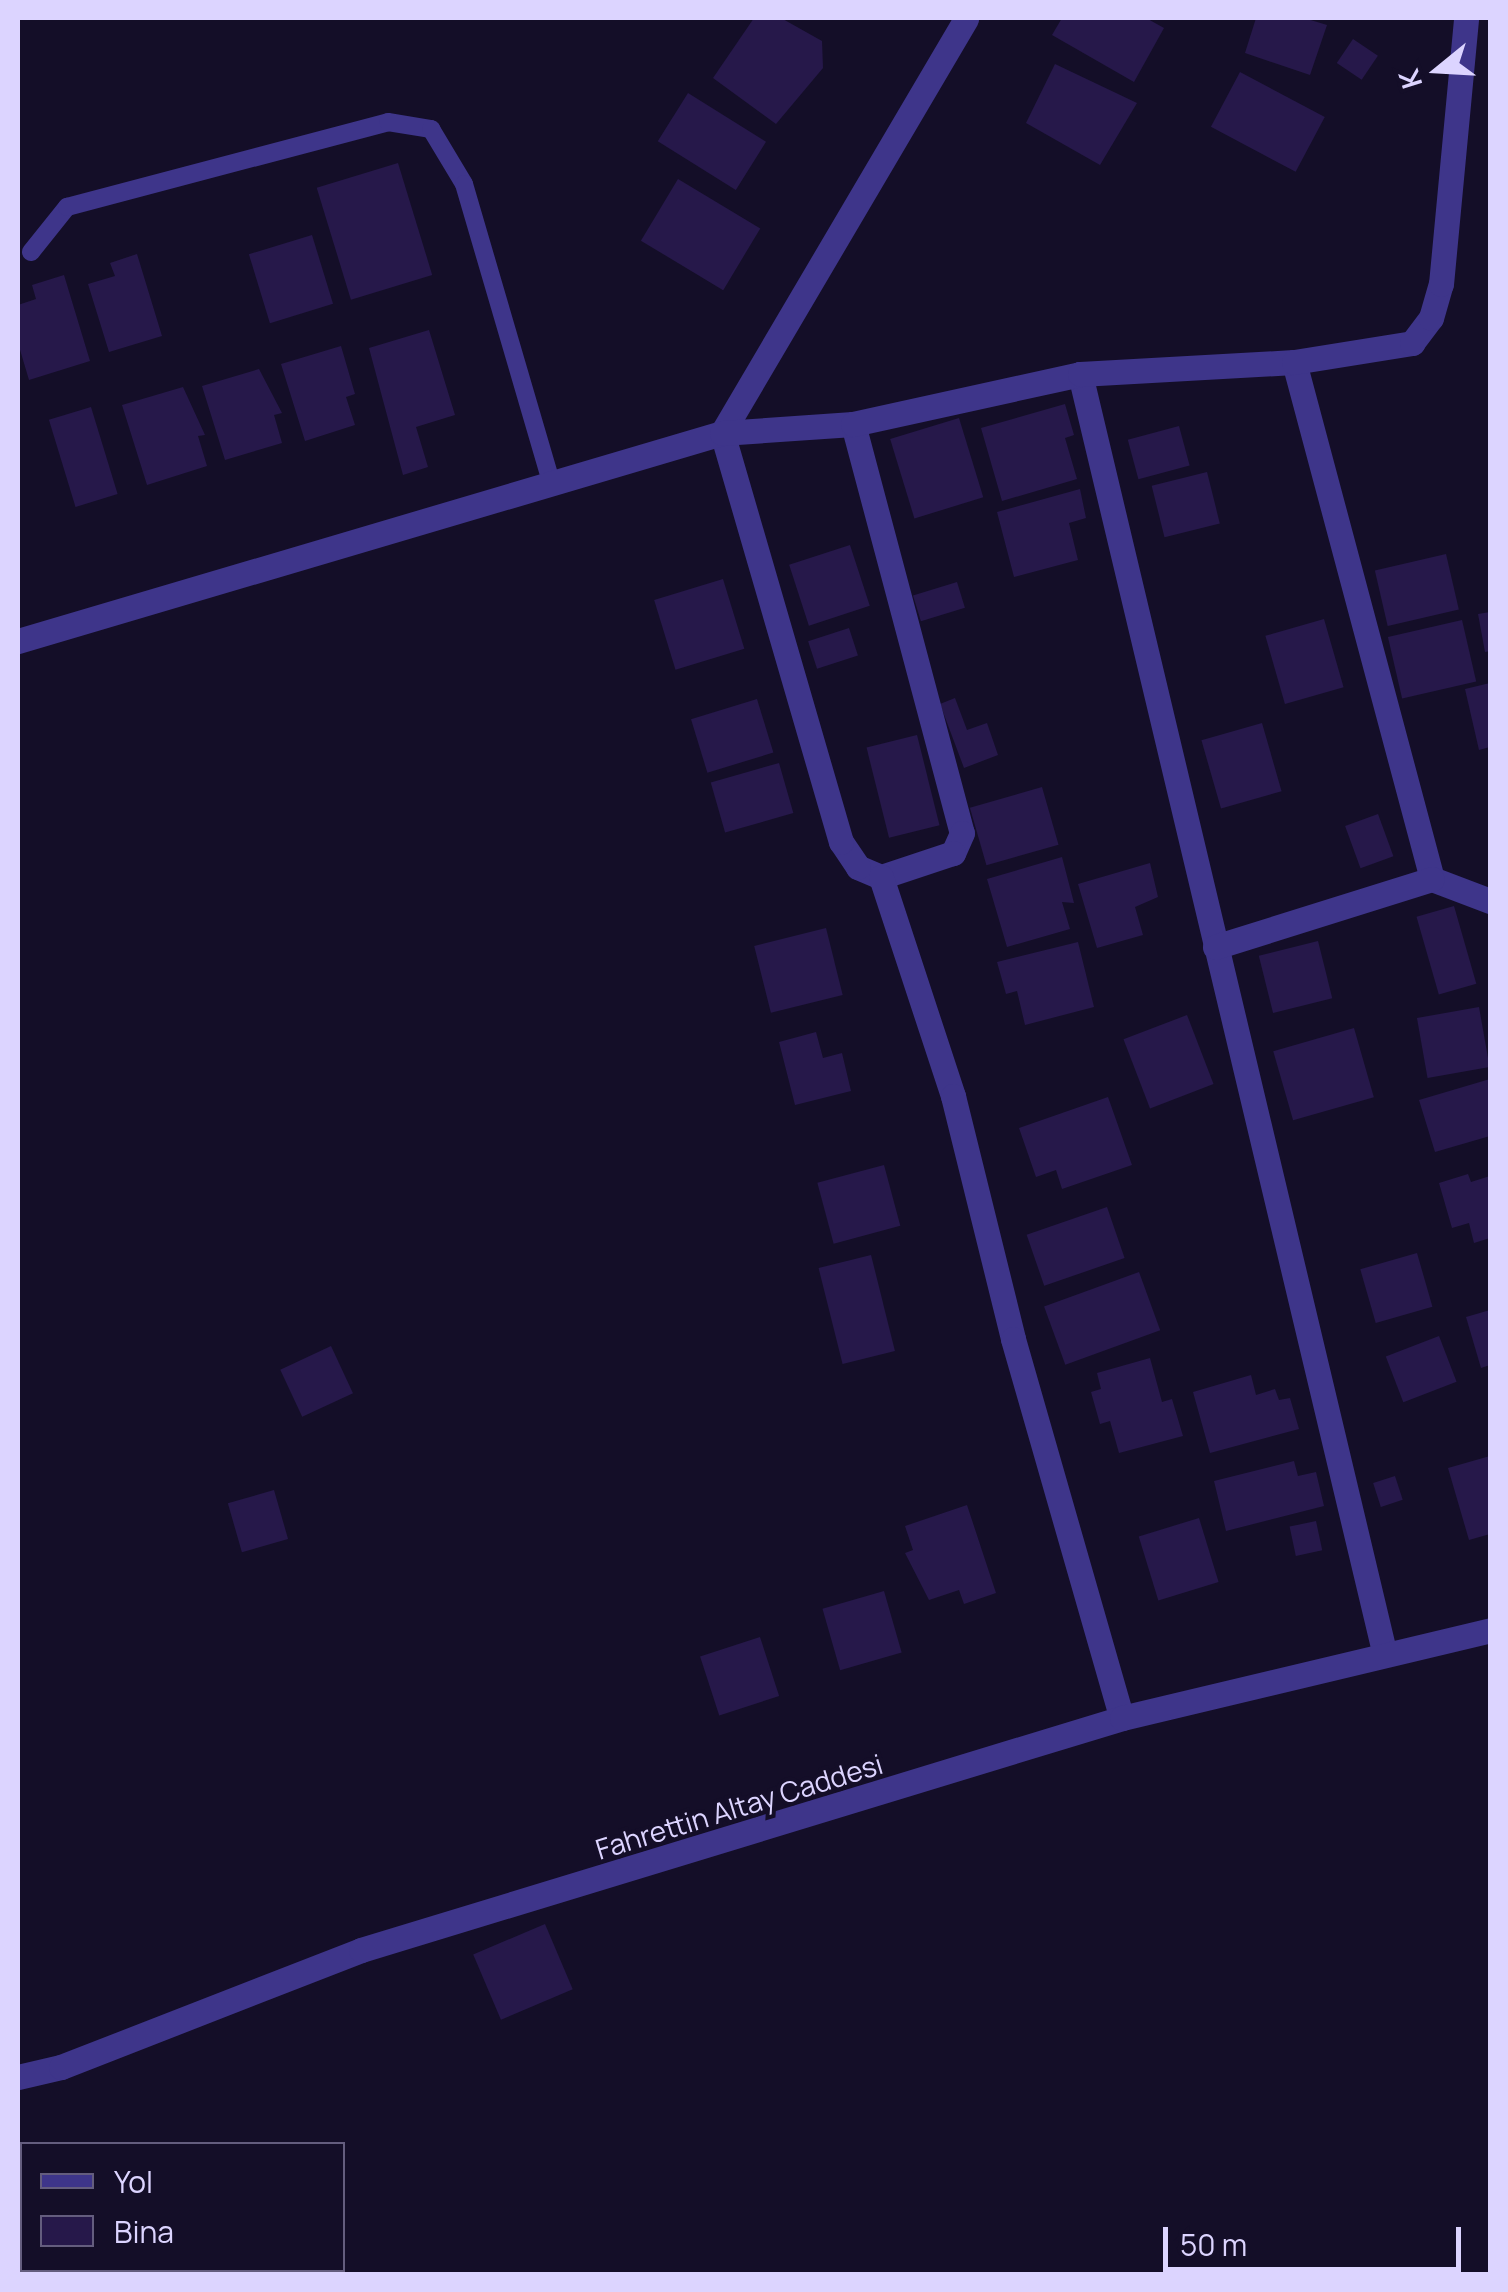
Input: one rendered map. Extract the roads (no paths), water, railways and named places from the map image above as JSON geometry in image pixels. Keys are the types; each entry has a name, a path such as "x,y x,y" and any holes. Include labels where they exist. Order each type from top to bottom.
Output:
{"street":[{"path":"854,424 962,832 953,853 881,878 858,867 841,842 722,433 966,18"},
{"path":"18,641 722,433 854,424 1080,374 1294,362 1412,343 1431,318 1441,284 1466,18"},
{"path":"1294,362 1432,879"},
{"path":"1080,374 1384,1651"},
{"path":"881,878 952,1096 1013,1339 1122,1718"},
{"path":"1215,947 1432,879 1490,901"},
{"name":"Fahrettin Altay Caddesi","path":"18,2077 61,2067 362,1950 1122,1718 1384,1651 1490,1630"}],"lane":[{"path":"31,252 66,208 388,122 431,129 464,184 552,485"}]}
